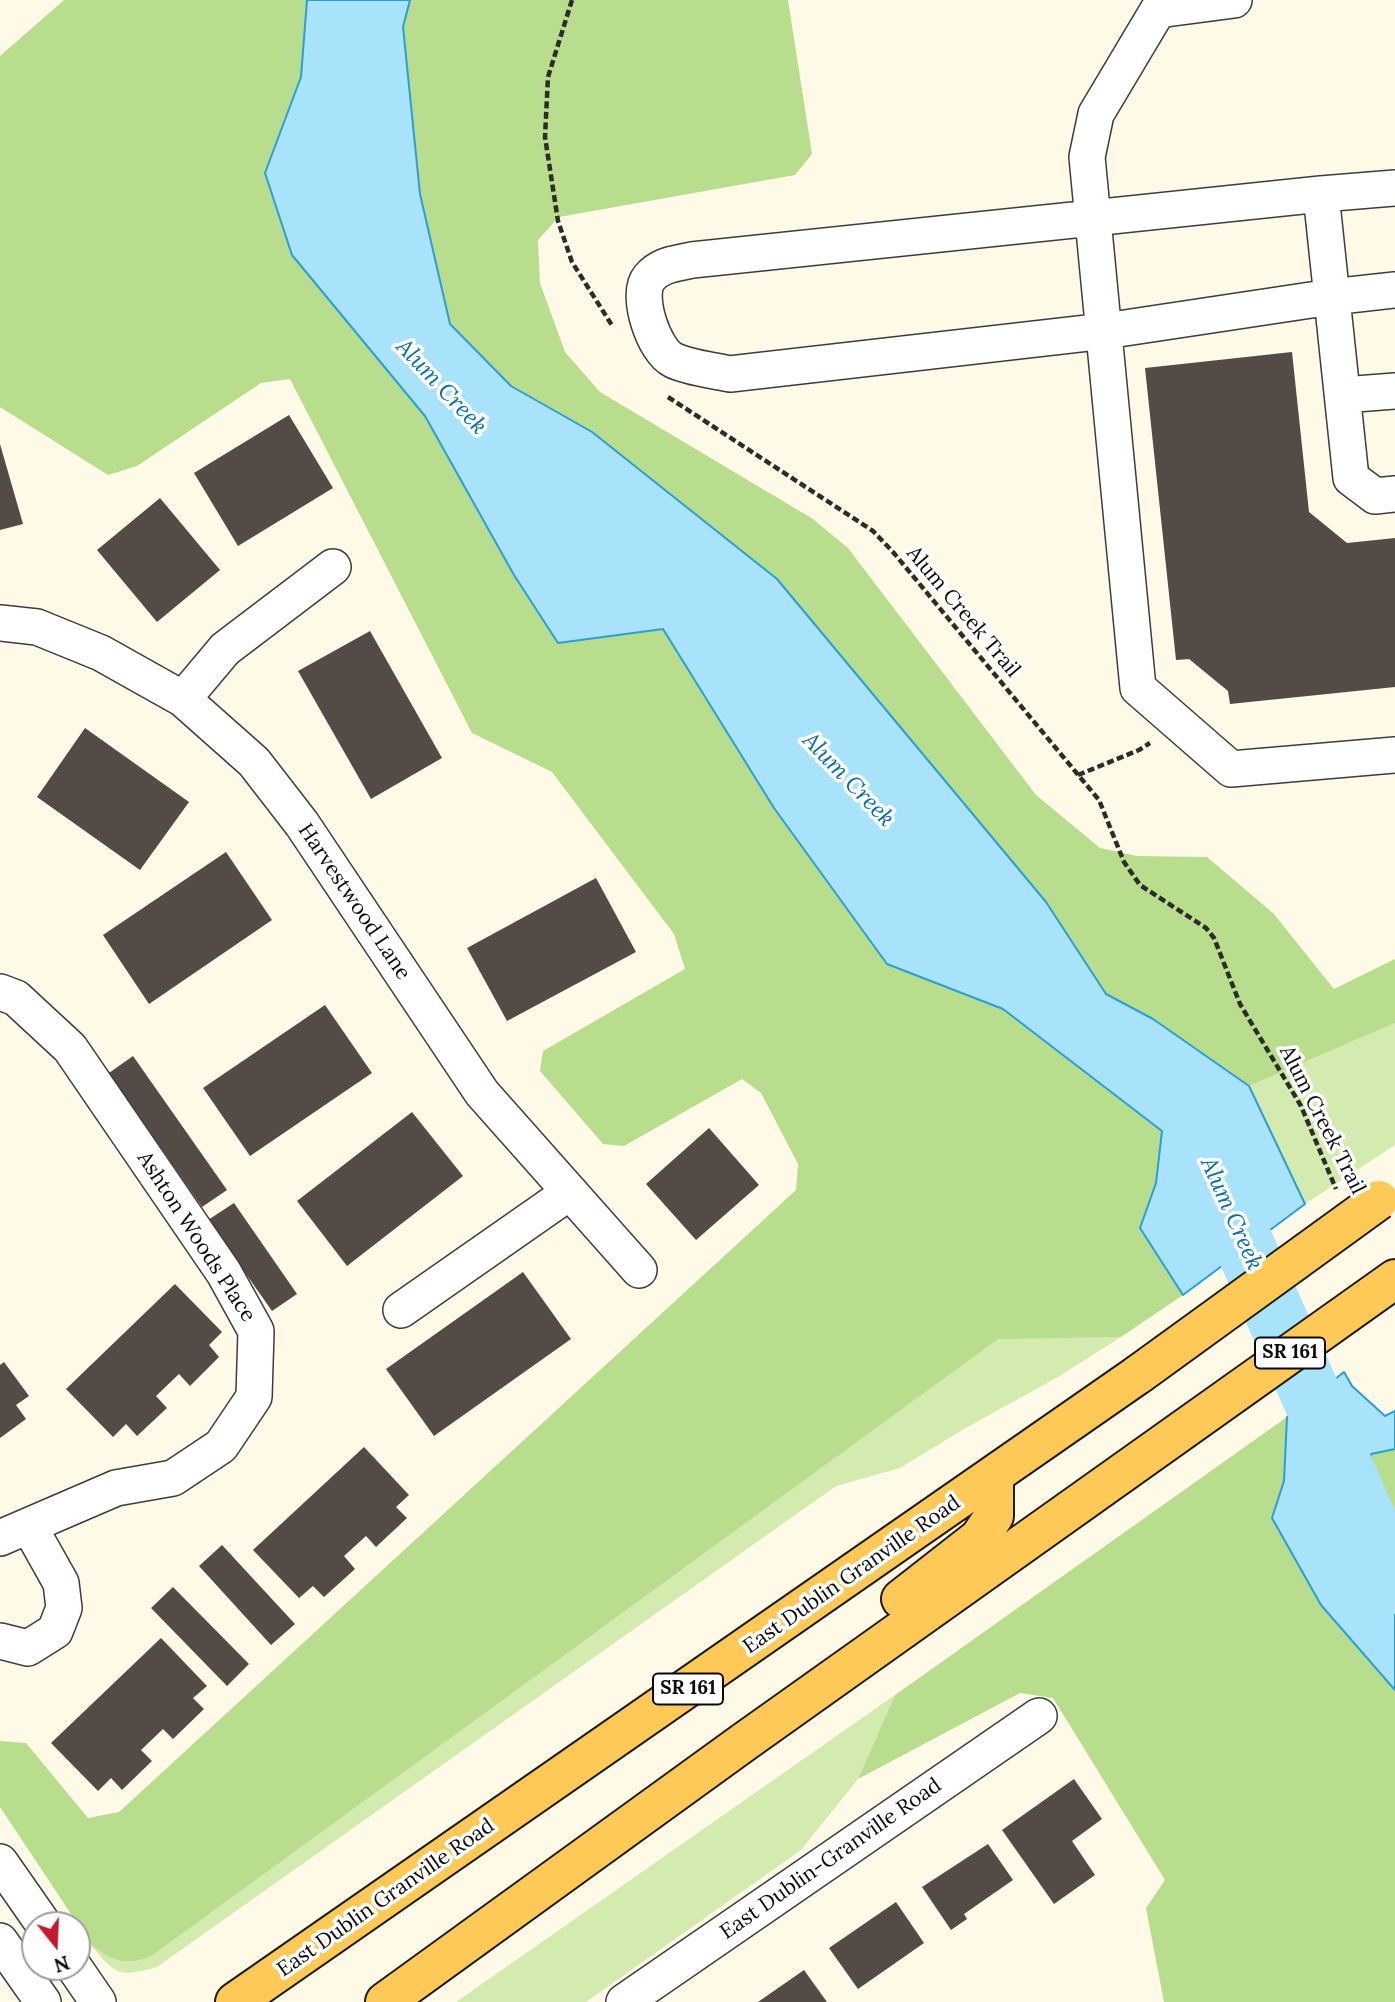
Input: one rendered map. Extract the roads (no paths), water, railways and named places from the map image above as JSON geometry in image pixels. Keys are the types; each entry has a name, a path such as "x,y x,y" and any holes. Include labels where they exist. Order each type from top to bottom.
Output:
{"main road":[{"name":"East Dublin Granville Road","path":"235,2002 994,1477 1387,1194"},
{"name":"SR 161","path":"385,2002 1185,1426 1395,1279"},
{"path":"744,1742 825,1659 979,1538 994,1516 994,1477"}],"street":[{"path":"1234,0 1153,5 1096,114 1087,157 1138,688 1231,769 1395,755"},
{"path":"1395,188 692,260 661,267 647,281 643,302 657,343 671,359 730,374 1105,331 1395,290"},
{"path":"1321,194 1352,478 1375,496 1395,494"},
{"path":"1343,395 1395,391"},
{"path":"183,699 225,649 333,567"},
{"name":"Harvestwood Lane","path":"0,623 37,627 101,653 183,699 254,762 302,824 482,1093 639,1270"},
{"name":"Ashton Woods Place","path":"0,992 16,998 70,1048 224,1273 256,1331 254,1397 221,1446 173,1478 116,1488 14,1532"},
{"path":"401,1310 570,1192"},
{"path":"0,1641 28,1648 55,1631 64,1608 61,1583 14,1532"},
{"name":"East Dublin-Granville Road","path":"624,2002 1039,1716"},
{"path":"0,1862 34,1911"},
{"path":"0,1941 43,2002"},
{"path":"84,1981 98,2002"}],"water":[{"path":"307,0 410,0 403,27 420,194 450,324 511,386 592,432 777,579 1046,902 1106,994 1153,1019 1249,1086 1305,1204 1183,1295 1140,1228 1156,1183 1162,1131 1003,1009 887,964 774,808 663,629 558,643 514,575 425,416 292,255 265,173 301,77"},
{"path":"1344,1372 1352,1386 1385,1416 1395,1411 1395,1449 1371,1454 1363,1498 1395,1561 1395,1690 1321,1605 1272,1518 1284,1481 1287,1417"}],"waterway":[{"name":"Alum Creek","path":"1212,1172 1395,1584"}]}
